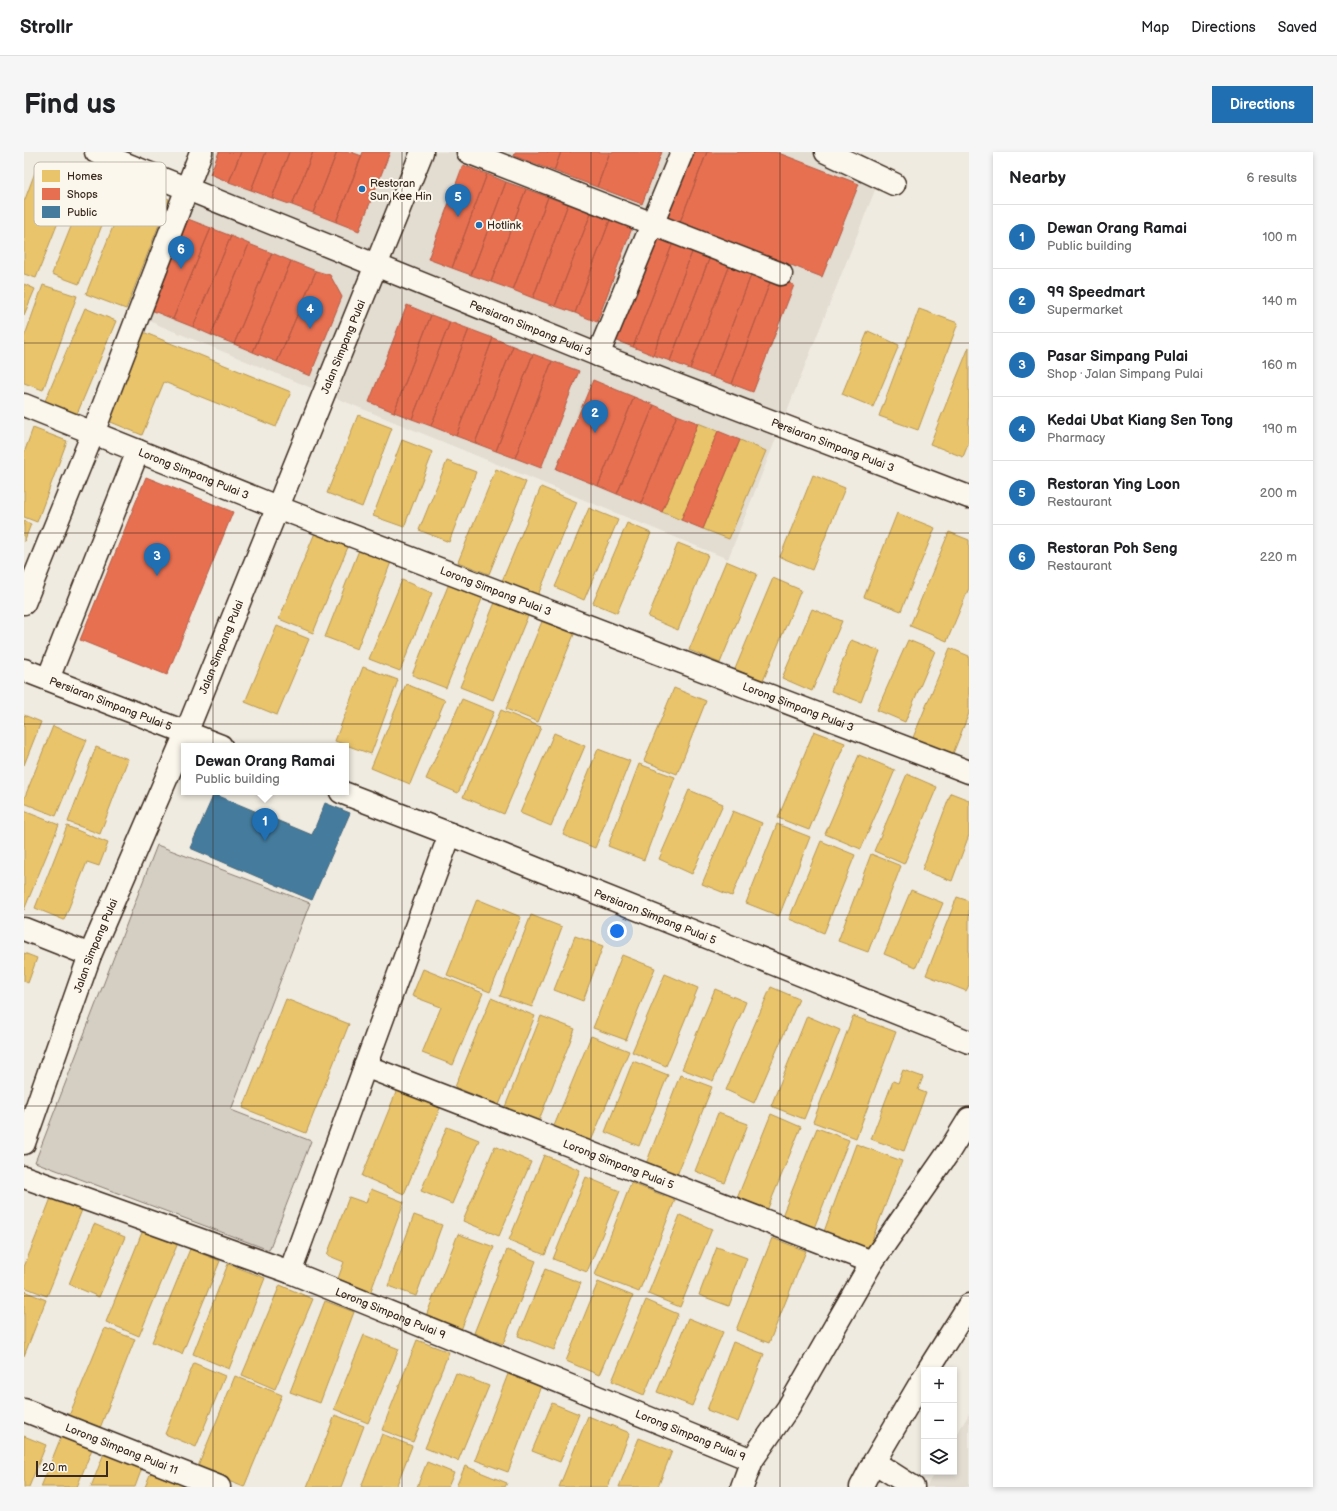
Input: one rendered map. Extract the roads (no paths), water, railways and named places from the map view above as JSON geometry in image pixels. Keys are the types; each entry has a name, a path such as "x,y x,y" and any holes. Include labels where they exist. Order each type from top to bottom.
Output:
{"street":[{"name":"Persiaran Simpang Pulai 3","path":"96,152 121,162"},
{"path":"24,603 93,433 202,152"},
{"name":"Jalan Simpang Pulai","path":"182,743 422,152"},
{"path":"468,152 781,274"},
{"path":"598,355 682,152"},
{"path":"826,152 894,184"},
{"name":"Persiaran Simpang Pulai 3","path":"166,180 598,355 969,497"},
{"name":"Lorong Simpang Pulai 3","path":"24,405 277,507 969,772"},
{"path":"48,679 138,451"},
{"name":"Persiaran Simpang Pulai 5","path":"24,670 213,743"},
{"name":"Jalan Simpang Pulai","path":"24,1143 90,955 181,745"},
{"name":"Persiaran Simpang Pulai 5","path":"348,795 450,834 969,1042"},
{"path":"290,1272 450,834"},
{"path":"24,929 90,955"},
{"name":"Lorong Simpang Pulai 5","path":"365,1066 872,1262"},
{"path":"742,1487 752,1460 788,1408 872,1262 948,1153 969,1119"},
{"name":"Lorong Simpang Pulai 9","path":"24,1177 290,1272 752,1460"},
{"path":"930,1367 969,1305"},
{"path":"861,1487 921,1382"},
{"name":"Lorong Simpang Pulai 11","path":"24,1410 219,1487"},
{"path":"874,1462 913,1487"}],"place":[{"name":"Restoran Sun Kee Hin","path":"362,189"},
{"name":"Restoran Ying Loon","path":"458,217"},
{"name":"Hotlink","path":"479,225"},
{"name":"Restoran Poh Seng","path":"181,269"},
{"name":"Kedai Ubat Kiang Sen Tong","path":"310,329"},
{"name":"99 Speedmart","path":"595,433"},
{"name":"Pasar Simpang Pulai","path":"157,576"},
{"name":"Dewan Orang Ramai","path":"265,841"}]}
